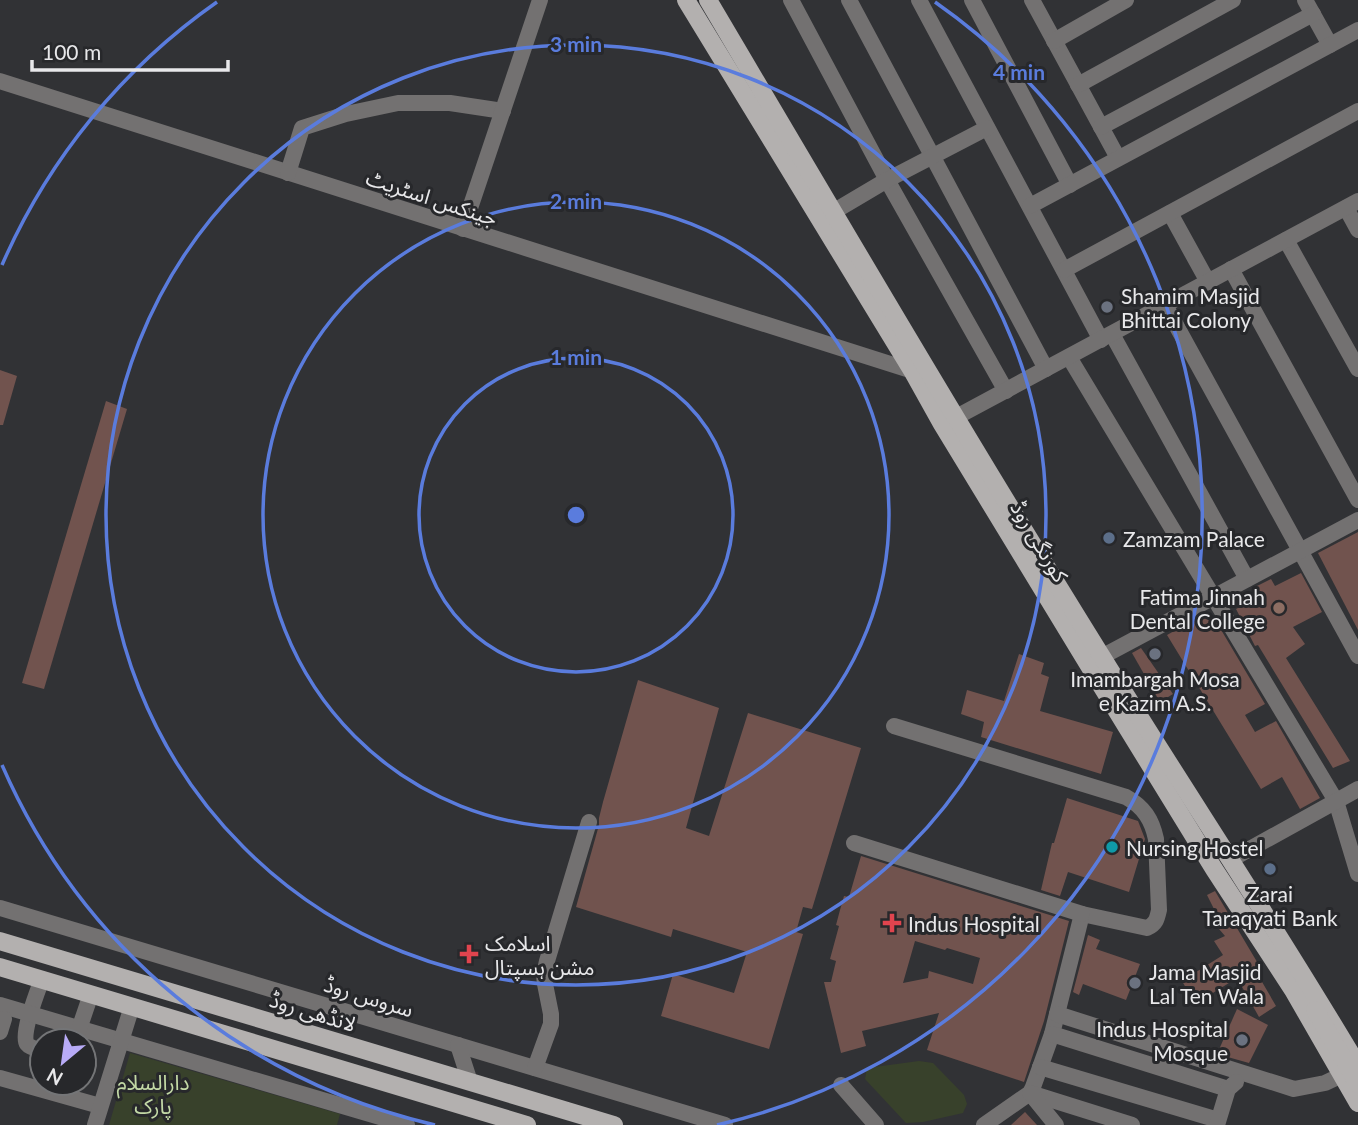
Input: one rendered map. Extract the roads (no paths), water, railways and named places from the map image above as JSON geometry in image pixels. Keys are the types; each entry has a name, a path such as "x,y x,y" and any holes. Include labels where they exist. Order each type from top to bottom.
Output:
{"main road":[{"name":"کورنگی روڈ","path":"686,0 913,372 949,421 1094,660 1214,869 1301,986 1352,1046 1358,1066"},
{"name":"کورنگی روڈ","path":"713,8 932,376 949,421"},
{"path":"700,24 713,8"},
{"name":"کورنگی روڈ","path":"1094,660 1230,860 1301,986 1325,1045 1350,1079 1358,1103"},
{"name":"لانڈھی روڈ","path":"0,941 614,1125"},
{"path":"0,967 527,1125"},
{"path":"1301,986 1350,1079"}],"street":[{"path":"463,229 540,0"},
{"path":"791,0 887,180 1006,391"},
{"path":"849,0 1046,369"},
{"path":"919,0 1064,271 1107,337 1247,579"},
{"path":"972,0 1070,184"},
{"path":"1032,0 1118,158"},
{"path":"1054,41 1126,0"},
{"path":"1078,85 1233,0"},
{"path":"1101,127 1309,7 1330,45"},
{"path":"1030,206 1358,30"},
{"name":"جینکس اسٹریٹ","path":"0,81 932,376"},
{"path":"288,173 302,128 346,114 398,103 450,103 503,111"},
{"path":"1064,271 1358,111"},
{"path":"833,212 887,180 987,128"},
{"path":"949,421 1352,204 1358,230"},
{"path":"1170,213 1208,282"},
{"path":"1286,240 1358,369"},
{"path":"1231,269 1358,500"},
{"path":"1165,305 1358,656"},
{"path":"1069,357 1213,597 1350,796 1358,874"},
{"path":"1094,660 1358,520"},
{"path":"854,843 1082,914 1147,928 1157,920 1159,910 1156,839 1150,818 1126,797 894,726"},
{"path":"1230,860 1350,796"},
{"path":"535,1068 551,1024 545,984 547,961 589,822"},
{"name":"سروس روڈ","path":"0,908 725,1125"},
{"path":"984,1125 1030,1093 1052,1034 1082,914"},
{"path":"28,1046 24,1039 42,979"},
{"path":"80,1027 91,994"},
{"path":"95,1125 132,1006"},
{"path":"1,1019 30,1014 59,1027"},
{"path":"1057,1014 1294,1089 1350,1079"},
{"path":"1052,1034 1228,1089"},
{"path":"98,1038 121,1041 407,1125"},
{"path":"458,1045 470,1082"},
{"path":"1325,1045 1352,1046"},
{"path":"1040,1067 1217,1123 1228,1089 1245,1073"},
{"path":"0,1078 100,1106"},
{"path":"841,1085 876,1125"},
{"path":"1030,1093 1056,1125"},
{"path":"1030,1093 1132,1125"}],"place":[{"name":"Shamim Masjid Bhittai Colony","path":"1107,307"},
{"name":"Zamzam Palace","path":"1109,538"},
{"name":"Fatima Jinnah Dental College","path":"1279,608"},
{"name":"Imambargah Mosa e Kazim A.S.","path":"1155,654"},
{"name":"Nursing Hostel","path":"1112,847"},
{"name":"Zarai Taraqyati Bank","path":"1270,869"},
{"name":"Indus Hospital","path":"892,923"},
{"name":"اسلامک مشن ہسپتال","path":"469,954"},
{"name":"Jama Masjid Lal Ten Wala","path":"1135,983"},
{"name":"Indus Hospital Mosque","path":"1242,1040"}],"park label":[{"name":"دارالسلام پارک","path":"153,1093"}]}
